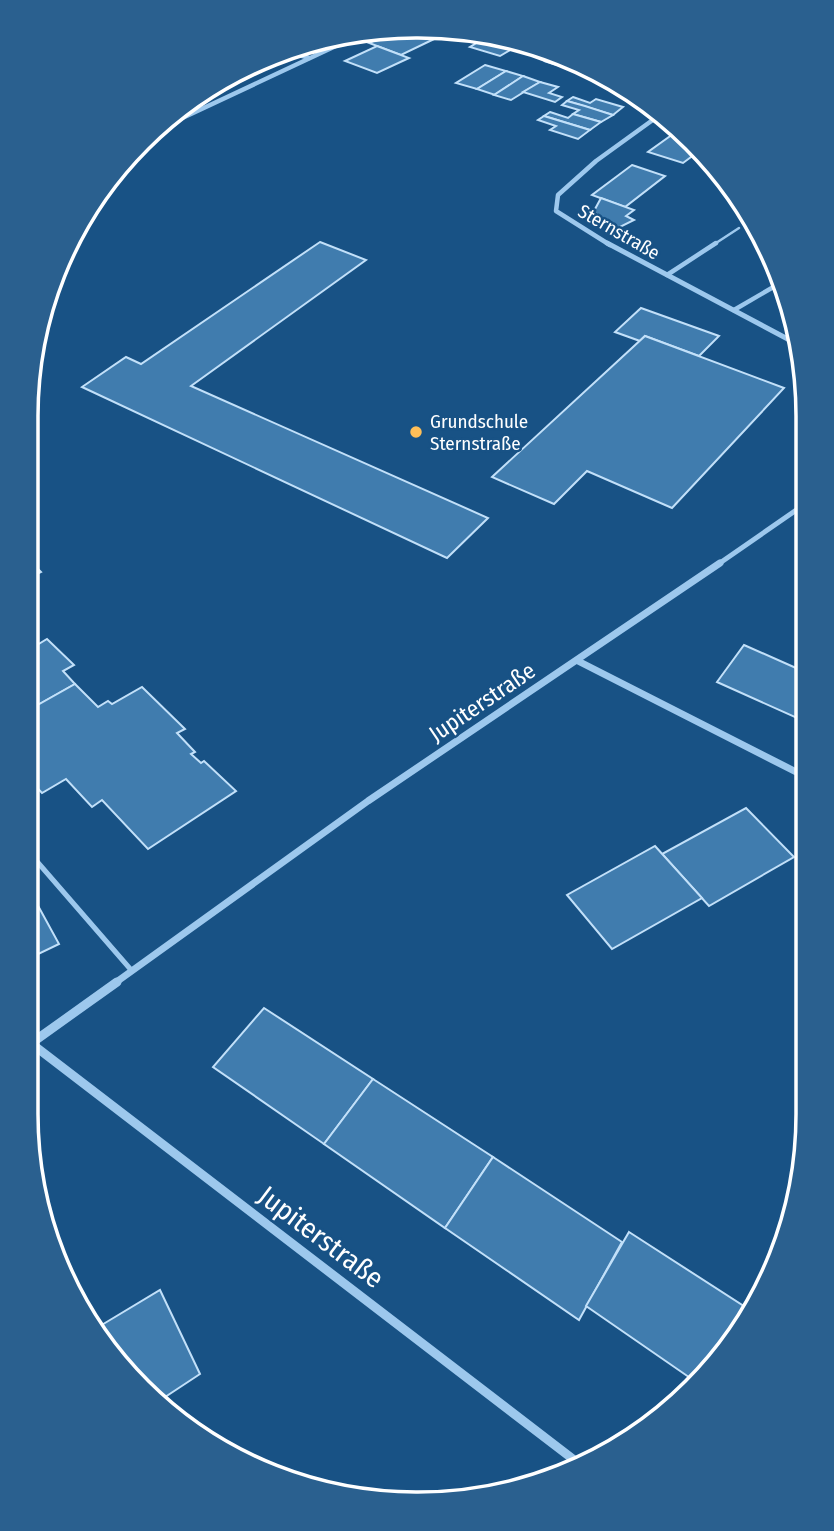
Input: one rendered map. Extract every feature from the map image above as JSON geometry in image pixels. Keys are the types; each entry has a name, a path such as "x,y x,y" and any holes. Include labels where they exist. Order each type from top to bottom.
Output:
{"street":[{"path":"192,113 329,49"},
{"path":"303,56 309,58"},
{"name":"Sternstraße","path":"652,121 596,161 558,195 556,211 584,231 787,339"},
{"name":"Jupiterstraße","path":"38,1039 368,801 578,661 796,510"},
{"path":"578,661 796,773"},
{"name":"Jupiterstraße","path":"38,1053 572,1459"}],"lane":[{"path":"667,275 739,228"},
{"path":"734,310 772,288"},
{"path":"38,863 132,971"}],"building":[{"path":"392,39 432,40 401,55 369,43"},
{"path":"476,44 510,50 500,56 470,47"},
{"path":"377,46 409,58 377,73 345,61"},
{"path":"485,65 506,71 477,89 456,83"},
{"path":"506,71 523,76 495,95 477,89"},
{"path":"523,76 540,82 511,100 494,95"},
{"path":"540,82 558,87 549,93 562,97 555,102 523,92"},
{"path":"573,97 590,103 596,99 623,107 613,115 567,101"},
{"path":"567,101 613,115 601,122 573,114 579,110 562,105"},
{"path":"550,112 568,118 573,114 601,122 590,130 544,116"},
{"path":"544,116 590,130 578,139 550,130 556,126 538,120"},
{"path":"671,136 692,156 683,163 648,152"},
{"path":"632,165 665,176 625,207 592,195"},
{"path":"601,198 634,210 626,216 634,220 616,229 604,223 594,211"},
{"path":"320,242 366,260 191,386 488,518 447,558 82,387 126,357 141,364"},
{"path":"641,308 719,336 699,356 645,336 640,341 615,332"},
{"path":"645,336 784,388 672,508 587,471 554,504 492,477"},
{"path":"47,639 74,665 63,671 75,684 38,705 38,644"},
{"path":"744,645 796,668 796,718 717,682"},
{"path":"75,684 98,707 108,701 112,704 142,687 185,729 177,733 195,752 191,754 201,763 204,761 236,791 148,849 102,800 92,807 66,779 42,793 38,789 38,705"},
{"path":"746,808 794,857 709,906 662,854"},
{"path":"655,846 702,898 612,949 567,895"},
{"path":"38,906 59,944 38,954"},
{"path":"264,1008 373,1079 324,1144 213,1067"},
{"path":"373,1079 493,1157 445,1228 324,1144"},
{"path":"493,1157 622,1242 579,1320 445,1228"},
{"path":"629,1232 743,1306 689,1377 586,1306"},
{"path":"160,1290 200,1374 165,1397 132,1364 102,1325"}],"place":[{"name":"Grundschule Sternstraße","path":"416,432"}]}
